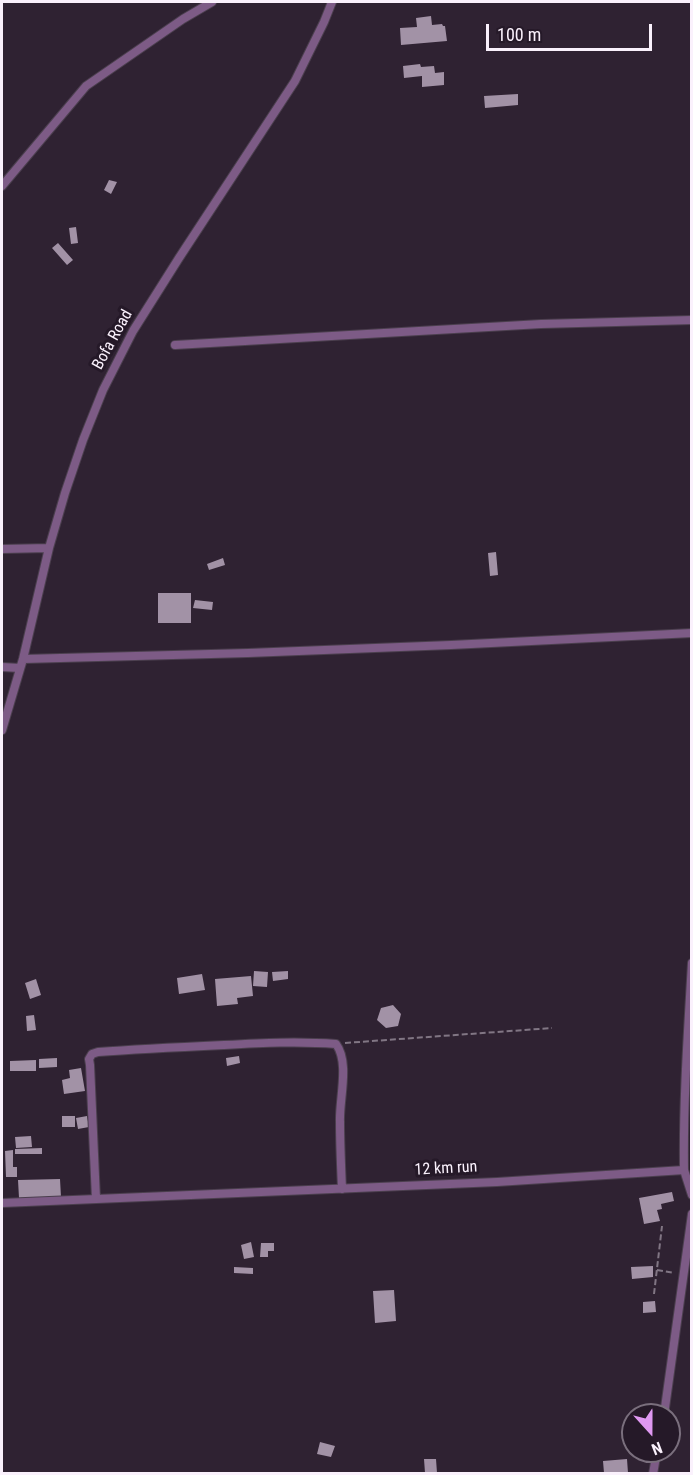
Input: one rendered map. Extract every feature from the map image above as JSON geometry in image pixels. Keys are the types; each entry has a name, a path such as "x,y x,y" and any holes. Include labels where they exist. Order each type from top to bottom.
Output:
{"street":[{"path":"2,186 86,86 183,19 212,2"},
{"name":"Bofa Road","path":"2,730 22,664 49,548 65,493 103,390 133,331 295,81 332,2"},
{"path":"175,345 541,324 692,320"},
{"path":"2,549 49,548"},
{"path":"2,667 22,664 692,633"},
{"path":"692,963 684,1136 684,1170 692,1195"},
{"path":"96,1199 89,1059 92,1054 108,1051 267,1043 336,1044 340,1050 343,1072 339,1119 342,1189"},
{"name":"12 km run","path":"2,1203 342,1189 684,1170"},
{"path":"666,1403 692,1214"}],"path":[{"path":"336,1044 552,1028"},
{"path":"654,1294 662,1226"},
{"path":"657,1270 684,1275"}],"building":[{"path":"431,16 432,25 445,26 447,41 401,45 400,28 417,27 416,18"},
{"path":"420,64 421,67 434,66 435,73 444,72 444,85 422,87 422,76 404,78 403,66"},
{"path":"518,94 518,105 485,108 484,96"},
{"path":"109,180 117,182 111,194 104,190"},
{"path":"76,227 78,243 71,244 69,228"},
{"path":"58,243 73,260 67,265 52,248"},
{"path":"496,552 498,575 490,576 488,553"},
{"path":"223,558 225,565 209,570 207,564"},
{"path":"158,593 191,593 191,623 158,623"},
{"path":"195,600 213,602 212,610 193,608"},
{"path":"254,971 268,972 267,987 253,986"},
{"path":"288,971 288,979 273,981 272,972"},
{"path":"202,974 205,990 179,994 177,978"},
{"path":"251,976 253,996 237,998 238,1004 217,1006 215,979"},
{"path":"36,979 41,995 30,999 25,983"},
{"path":"393,1005 401,1014 398,1026 386,1028 377,1020 381,1008"},
{"path":"34,1015 36,1030 27,1031 26,1016"},
{"path":"239,1056 240,1063 227,1066 226,1058"},
{"path":"57,1058 57,1067 39,1068 39,1059"},
{"path":"36,1060 36,1071 10,1071 10,1061"},
{"path":"81,1068 85,1091 64,1094 62,1080 70,1078 69,1070"},
{"path":"62,1116 75,1116 75,1127 62,1127"},
{"path":"87,1116 89,1127 78,1129 76,1118"},
{"path":"31,1136 32,1147 16,1148 15,1137"},
{"path":"42,1148 42,1154 15,1154 15,1149"},
{"path":"13,1150 13,1167 17,1167 17,1177 6,1177 5,1151"},
{"path":"60,1179 61,1197 19,1198 18,1180"},
{"path":"672,1192 674,1201 661,1204 662,1209 657,1210 660,1221 644,1224 639,1198"},
{"path":"251,1242 254,1257 244,1259 241,1245"},
{"path":"261,1243 274,1243 274,1251 268,1251 268,1257 260,1257"},
{"path":"653,1266 653,1277 632,1279 631,1267"},
{"path":"234,1267 253,1268 253,1274 234,1273"},
{"path":"394,1290 396,1321 375,1323 373,1291"},
{"path":"655,1301 656,1312 643,1313 643,1302"},
{"path":"320,1442 335,1446 331,1457 317,1454"},
{"path":"424,1459 436,1459 437,1473 425,1473"},
{"path":"621,1460 621,1463 627,1463 628,1473 604,1473 603,1461"}]}
